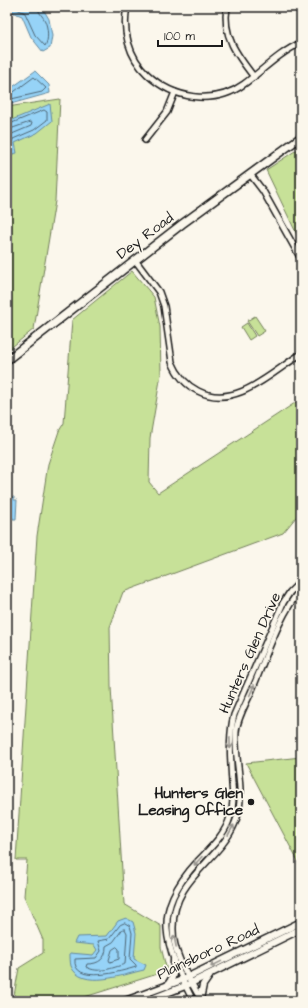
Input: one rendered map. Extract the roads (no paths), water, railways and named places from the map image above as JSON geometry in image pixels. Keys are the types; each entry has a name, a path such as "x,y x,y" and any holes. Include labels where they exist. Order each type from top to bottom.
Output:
{"main road":[{"name":"Dey Road","path":"7,360 135,260 301,137"}],"street":[{"path":"126,7 124,25 132,54 143,70 155,81 175,92 189,97 215,96 229,93 254,77 277,58 301,43"},
{"path":"227,7 226,18 229,41 236,54 254,77"},
{"path":"145,140 167,112 175,92"},
{"path":"250,174 263,191 301,259"},
{"path":"135,260 159,292 164,306 172,362 178,374 192,388 212,396 234,396 301,354"},
{"name":"Hunters Glen Drive","path":"193,1001 169,950 167,924 169,910 174,893 189,872 225,830 230,819 233,803 230,731 234,715 283,603 290,592 301,581"},
{"name":"Hunters Glen Drive","path":"201,1000 177,952 173,926 175,909 184,889 193,876 222,844 235,823 239,805 236,746 238,725 288,607 301,589"},
{"name":"Plainsboro Road","path":"146,1001 190,980 301,922"},
{"name":"Plainsboro Road","path":"190,980 211,974 301,929"},
{"path":"166,987 171,981 174,972 174,960"},
{"path":"201,1000 204,982 211,974"},
{"name":"Plainsboro Road","path":"125,1001 166,987 184,983"}],"water":[{"path":"7,7 42,7 49,19 52,36 50,48 43,52 31,37 22,16 12,12"},
{"path":"35,71 49,85 50,93 7,105 7,91"},
{"path":"50,104 52,121 37,133 15,143 17,153 8,155 7,122"},
{"path":"7,497 14,497 14,500 17,500 16,519 13,519 7,510"},
{"path":"126,918 133,922 136,933 134,959 146,965 144,970 104,979 84,978 76,974 71,966 70,953 93,955 97,950 94,945 74,943 77,937 107,936 118,921"}],"place":[{"name":"Hunters Glen Leasing Office","path":"251,802"}]}
